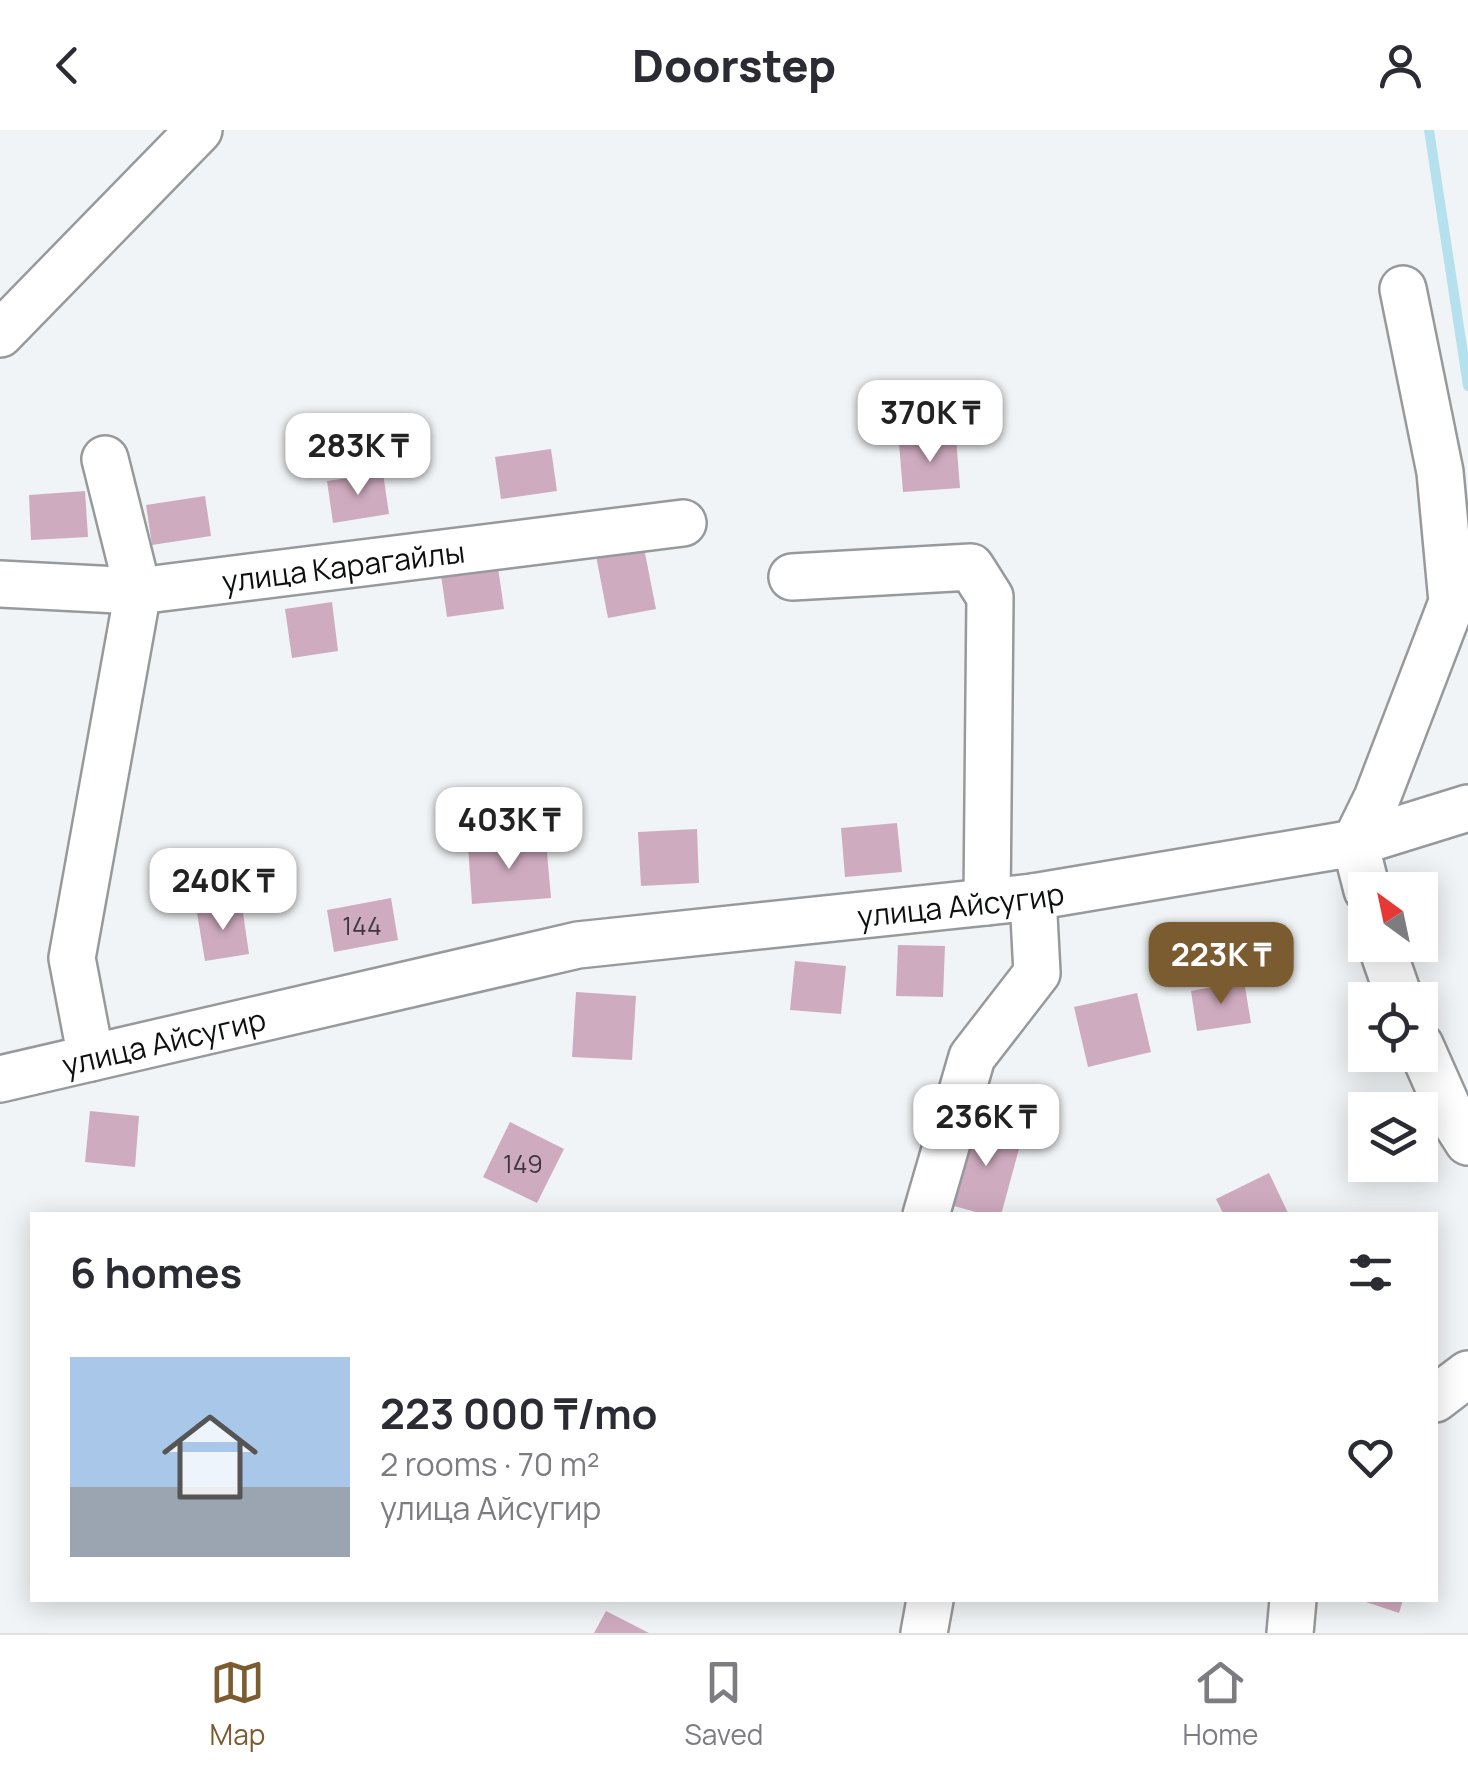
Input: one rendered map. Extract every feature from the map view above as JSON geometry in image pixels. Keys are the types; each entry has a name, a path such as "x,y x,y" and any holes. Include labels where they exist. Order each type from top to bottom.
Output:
{"street":[{"path":"0,334 199,130"},
{"path":"1363,872 1356,843 1452,602 1440,472 1403,288"},
{"path":"91,1058 72,958 138,591 104,459"},
{"name":"улица Карагайлы","path":"0,584 138,591 683,523"},
{"path":"792,577 971,568 990,597 987,902"},
{"name":"улица Айсугир","path":"0,1079 578,945 1033,897 1356,843 1468,808"},
{"path":"927,1212 972,1057 1037,973 1033,897"},
{"path":"1432,1072 1468,1142"},
{"path":"1438,1396 1468,1374"},
{"path":"924,1633 930,1602"},
{"path":"1290,1633 1293,1602"}],"building":[{"path":"956,438 960,488 903,492 899,443"},
{"path":"551,449 557,491 501,499 495,457"},
{"path":"383,473 389,514 333,523 327,481"},
{"path":"85,491 88,537 31,540 29,495"},
{"path":"205,496 211,536 152,545 146,505"},
{"path":"644,548 656,609 608,618 596,556"},
{"path":"497,561 504,609 447,617 440,568"},
{"path":"332,602 338,651 292,658 285,609"},
{"path":"897,823 902,872 845,877 841,828"},
{"path":"697,829 699,883 641,886 638,832"},
{"path":"546,841 551,898 472,904 468,846"},
{"path":"391,898 398,940 334,952 327,910"},
{"path":"242,906 249,954 205,961 197,913"},
{"path":"898,945 945,946 943,997 896,996"},
{"path":"795,961 846,966 841,1014 790,1010"},
{"path":"1244,981 1251,1023 1197,1031 1191,991"},
{"path":"576,992 636,996 632,1060 572,1057"},
{"path":"1137,993 1151,1052 1088,1067 1074,1007"},
{"path":"90,1111 139,1116 135,1167 85,1162"},
{"path":"973,1121 1023,1134 1002,1212 976,1212 950,1205"},
{"path":"510,1122 564,1149 537,1203 483,1177"},
{"path":"1269,1173 1288,1212 1222,1212 1216,1199"},
{"path":"1366,1602 1402,1602 1399,1613"},
{"path":"606,1611 649,1633 594,1633"}],"waterway":[{"path":"1429,130 1468,386"}]}
